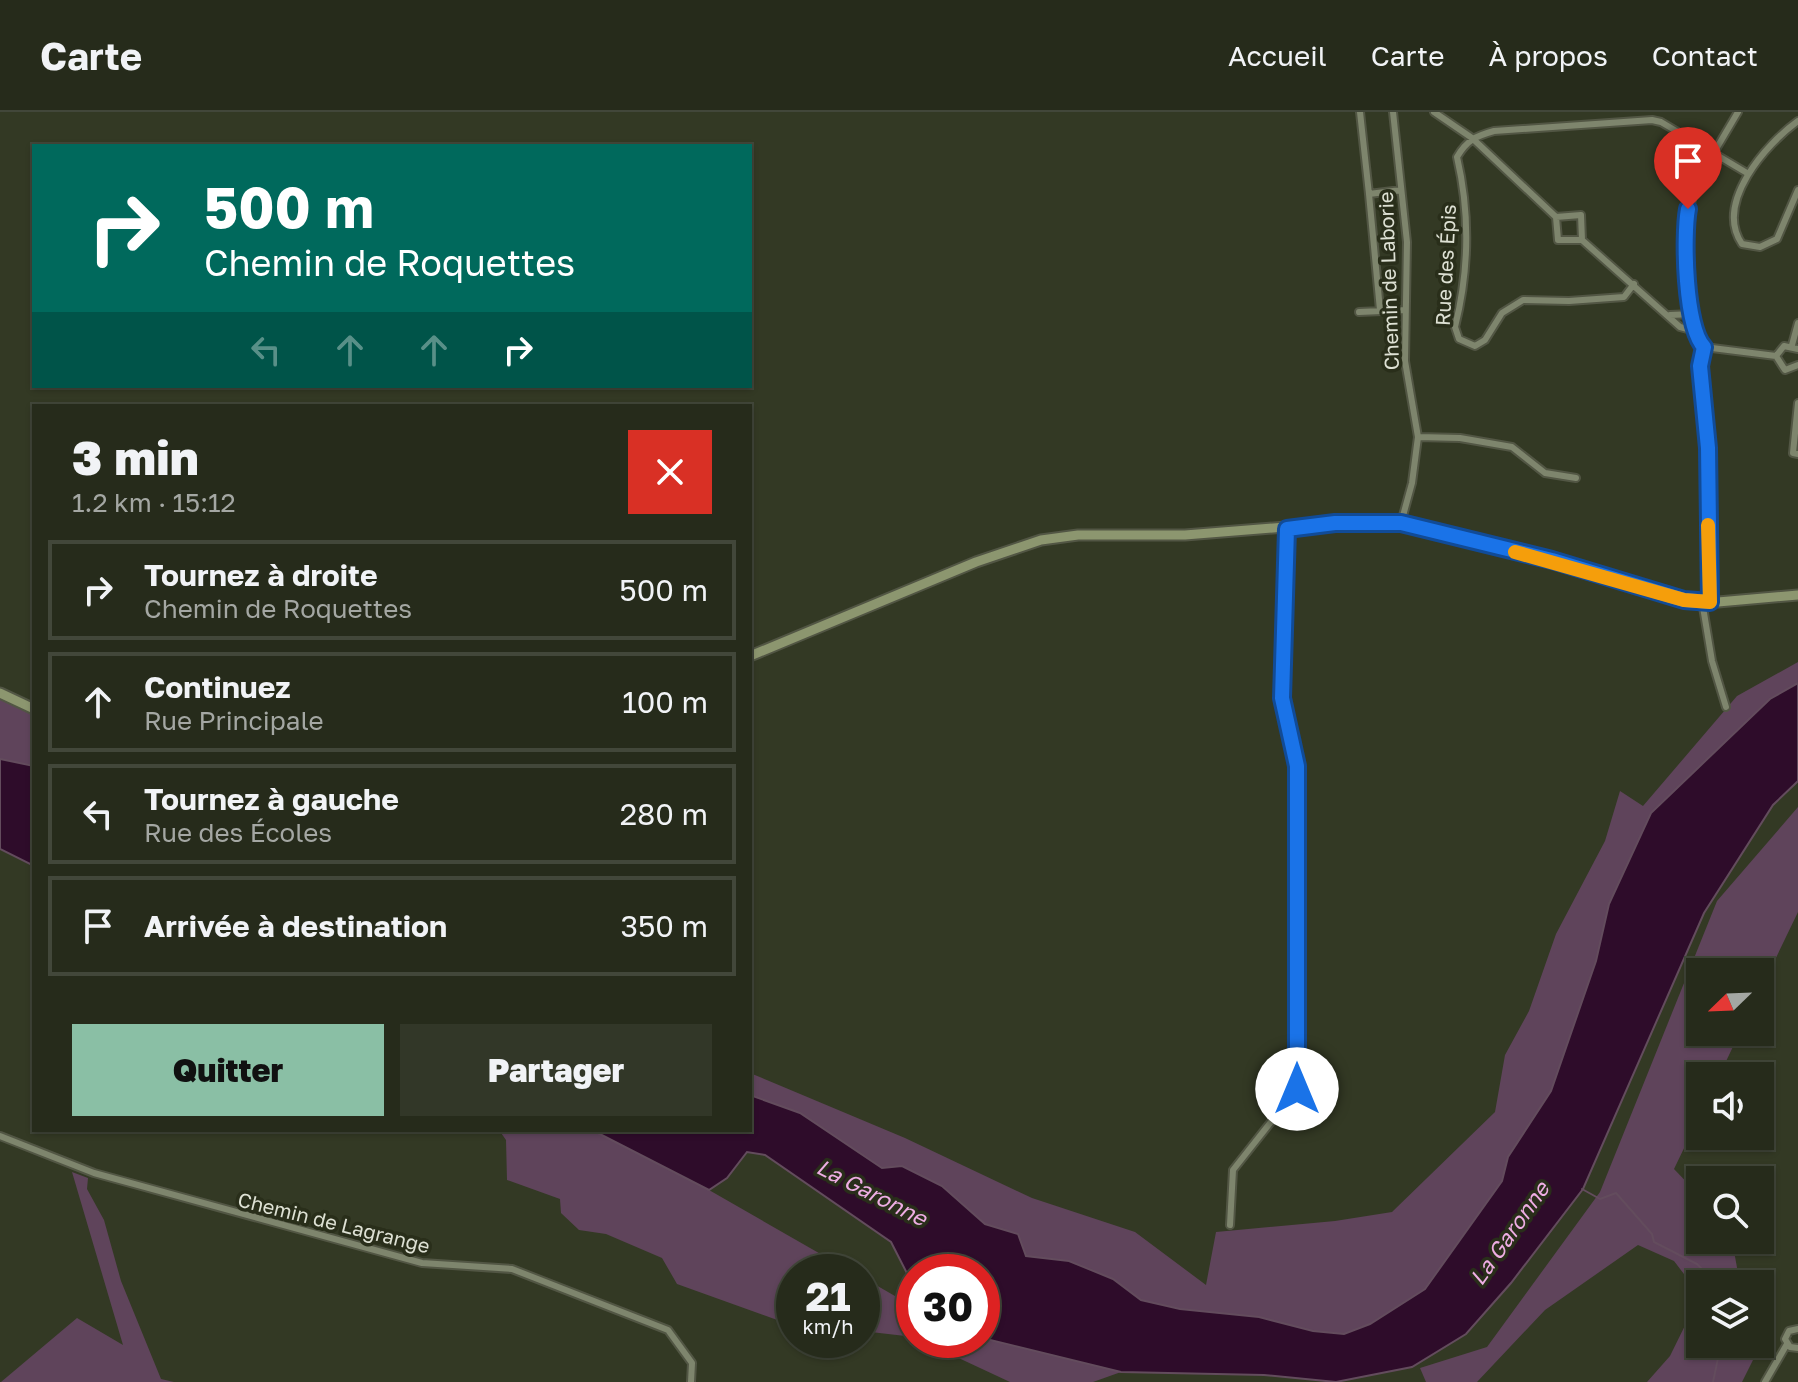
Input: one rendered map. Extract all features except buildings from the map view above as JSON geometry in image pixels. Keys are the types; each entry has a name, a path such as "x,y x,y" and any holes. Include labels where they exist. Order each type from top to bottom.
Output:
{"street":[{"path":"1360,112 1380,310"},
{"name":"Chemin de Laborie","path":"1393,112 1407,242 1405,361 1418,437 1412,483 1401,523"},
{"path":"1394,123 1402,112"},
{"path":"1434,112 1472,138 1556,217 1558,240 1582,240 1680,327 1695,331"},
{"path":"1726,707 1712,661 1706,602 1708,448 1700,366 1704,347 1695,331 1684,232 1696,183 1738,112"},
{"path":"1472,138 1494,131 1652,120 1661,122 1747,173"},
{"path":"1798,121 1781,133 1747,173 1733,217 1735,234 1742,244 1751,247 1770,244 1783,229 1798,190"},
{"name":"Rue des Épis","path":"1472,138 1457,157 1468,217 1455,327 1459,339 1475,346 1485,340 1502,313 1523,300 1624,297 1634,284"},
{"path":"1369,194 1401,190"},
{"path":"1787,213 1798,215"},
{"path":"1556,217 1581,215 1582,240"},
{"path":"1359,312 1404,310"},
{"path":"1670,315 1693,314"},
{"path":"1776,356 1781,347 1796,346 1798,323"},
{"path":"1704,347 1776,356"},
{"path":"1776,356 1782,368 1798,368"},
{"path":"1798,403 1793,453 1798,454"},
{"path":"1418,437 1460,438 1512,447 1545,473 1576,478"},
{"path":"752,655 976,562 1041,540 1078,535 1185,535 1335,523 1401,523 1552,560 1684,600 1706,602 1798,595"},
{"path":"1230,1225 1233,1170 1297,1089 1297,766 1282,698 1287,529"},
{"path":"0,693 32,708"},
{"name":"Chemin de Lagrange","path":"0,1136 94,1173 422,1263 512,1269 668,1330 692,1363 691,1382"},
{"path":"1765,1382 1787,1344 1787,1333 1798,1329"},
{"path":"1787,1344 1798,1348"}],"shaded area":[{"path":"1798,662 1798,683 1770,699 1651,813 1609,904 1596,961 1551,1091 1508,1157 1502,1181 1425,1289 1370,1324 1344,1334 1313,1331 1258,1317 1179,1309 1141,1300 1113,1279 1069,1261 1025,1256 1018,1234 985,1224 942,1186 902,1166 882,1168 800,1113 752,1096 752,1074 905,1138 1032,1198 1135,1232 1206,1285 1216,1232 1335,1221 1392,1212 1495,1112 1505,1055 1529,1011 1556,934 1605,841 1620,791 1643,806 1737,696"},
{"path":"0,693 32,708 32,766 0,759"},
{"path":"1798,807 1798,912 1774,962 1774,958 1694,958 1717,901"},
{"path":"1686,978 1686,1046 1733,1046 1726,1062 1686,1062 1686,1144 1674,1169 1686,1181 1686,1254 1735,1254 1737,1270 1686,1270 1686,1277 1674,1261 1638,1245 1545,1310 1477,1382 1426,1382 1420,1368 1487,1347 1600,1192"},
{"path":"500,1132 596,1132 709,1190 821,1254 776,1254 776,1320 677,1284 662,1258 606,1234 579,1230 561,1213 560,1199 507,1180 506,1140"},
{"path":"72,1172 88,1178 87,1189 104,1220 121,1281 161,1379 174,1382 1,1382 77,1318 123,1345"},
{"path":"880,1287 896,1297 896,1335 880,1333"},
{"path":"1686,1323 1686,1358 1754,1358 1742,1382 1647,1382 1670,1356"},
{"path":"1000,1342 1121,1372 1093,1382 1010,1382 959,1358 1000,1358"}],"water":[{"name":"La Garonne","path":"1798,683 1798,781 1773,805 1704,913 1583,1189 1511,1283 1466,1334 1412,1367 1336,1382 1264,1375 1121,1372 1000,1342 1000,1254 897,1254 891,1242 765,1155 747,1152 727,1178 709,1190 596,1132 752,1132 752,1096 800,1113 882,1168 902,1166 942,1186 985,1224 1018,1234 1026,1256 1069,1261 1113,1279 1141,1300 1180,1309 1259,1317 1313,1331 1344,1334 1370,1324 1425,1289 1502,1181 1508,1157 1551,1091 1596,961 1609,904 1651,813 1770,699"},
{"path":"0,759 32,766 32,865 0,849"}],"waterway":[{"path":"1582,1189 1600,1199 1616,1193 1652,1234 1654,1242 1703,1270"},
{"path":"1713,1382 1718,1358"}],"slow traffic":[{"path":"1515,552 1552,560 1684,600 1710,602 1708,525"}],"route":[{"path":"1297,1089 1297,766 1282,698 1287,529 1335,523 1401,523 1433,534 1552,560 1684,600 1710,602 1708,448 1700,366 1704,347 1698,341 1693,314 1684,232 1688,209"}]}
